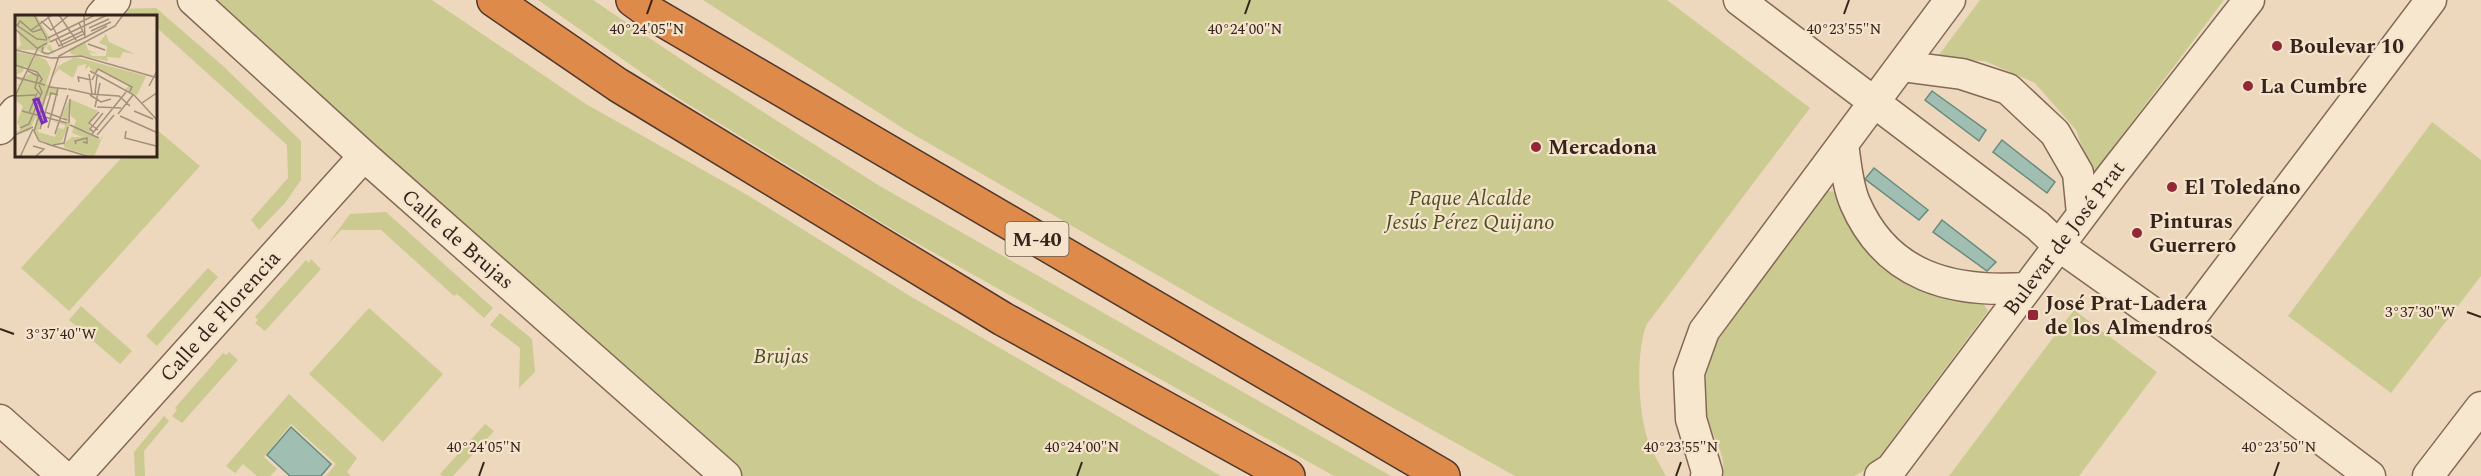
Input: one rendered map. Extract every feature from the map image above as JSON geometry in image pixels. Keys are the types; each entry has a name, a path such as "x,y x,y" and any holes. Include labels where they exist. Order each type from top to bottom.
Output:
{"highway":[{"path":"494,0 618,85 1003,319 1288,476"},
{"name":"M-40","path":"633,0 661,19 1443,476"}],"street":[{"path":"102,15 115,0"},
{"name":"Calle de Brujas","path":"193,0 364,156 726,476"},
{"path":"1706,476 1707,472 1691,419 1689,373 1704,331 1950,0"},
{"name":"Bulevar de José Prat","path":"1880,476 1891,469 2082,214 2249,0"},
{"path":"2180,332 2431,0"},
{"path":"1752,4 1874,102 2038,225 2059,246 2180,332 2370,476"},
{"path":"1901,66 1962,74 2008,89 2055,133 2078,173 2082,214"},
{"path":"0,129 15,112"},
{"path":"1843,144 1854,202 1866,224 1881,244 1900,261 1918,273 1942,283 1966,288 2026,288"},
{"name":"Calle de Florencia","path":"76,476 364,156"},
{"path":"2428,476 2481,407"},
{"path":"0,420 63,476"}],"green space":[{"name":"Brujas","path":"207,0 432,0 586,104 749,196 910,296 1221,476 736,476"},
{"path":"538,0 593,0 694,68 878,185 1391,476 1334,476 1237,422 895,231 678,98"},
{"name":"Paque Alcalde Jesús Pérez Quijano","path":"703,0 1667,0 1810,108 1647,324 1639,366 1642,416 1651,447 1666,476 1515,476 1223,313 904,129"},
{"path":"1980,0 2224,0 2092,175 2076,130 2035,83 1985,61 1936,59"},
{"path":"156,8 222,65 301,141 301,180 285,203 259,230 251,220 288,178 287,145 158,29 158,15 108,15 114,9"},
{"path":"2432,122 2481,160 2481,276 2391,393 2288,316"},
{"path":"158,131 200,166 69,311 21,268 121,158 158,158"},
{"path":"1827,191 1838,192 1893,274 1925,293 1955,300 1983,303 1988,311 1879,457 1862,472 1854,476 1723,476 1723,461 1709,423 1705,402 1707,371 1714,340"},
{"path":"386,212 493,308 484,318 457,294 454,296 381,230 341,230 327,245 350,214"},
{"path":"311,259 321,269 265,331 255,323 258,320 255,317 306,260 309,263"},
{"path":"208,268 218,277 157,346 146,336"},
{"path":"81,306 132,351 120,364 69,320"},
{"path":"369,308 443,374 383,442 309,374"},
{"path":"2074,310 2157,372 2079,476 1949,476"},
{"path":"500,313 532,339 535,372 519,388 520,348 490,325"},
{"path":"229,352 238,360 182,423 172,416 177,410 175,408 223,353 226,355"},
{"path":"289,394 357,458 347,472 351,476 326,476 336,464 291,424 264,457 277,469 270,476 257,476 243,464 235,473 226,466"},
{"path":"164,416 169,421 144,451 145,476 135,476 134,452"},
{"path":"485,424 494,431 453,476 440,474"}],"shaded area":[{"path":"1932,91 1986,130 1979,141 1925,100"},
{"path":"2002,140 2055,182 2047,193 1993,152"},
{"path":"1874,168 1928,210 1919,220 1865,179"},
{"path":"1942,220 1996,262 1987,271 1933,232"},
{"path":"291,427 331,464 321,476 290,476 267,455"}],"place":[{"name":"Boulevar 10","path":"2277,46"},
{"name":"La Cumbre","path":"2248,86"},
{"name":"Mercadona","path":"1536,147"},
{"name":"El Toledano","path":"2172,187"},
{"name":"Pinturas Guerrero","path":"2137,233"},
{"name":"José Prat-Ladera de los Almendros","path":"2033,315"}]}
